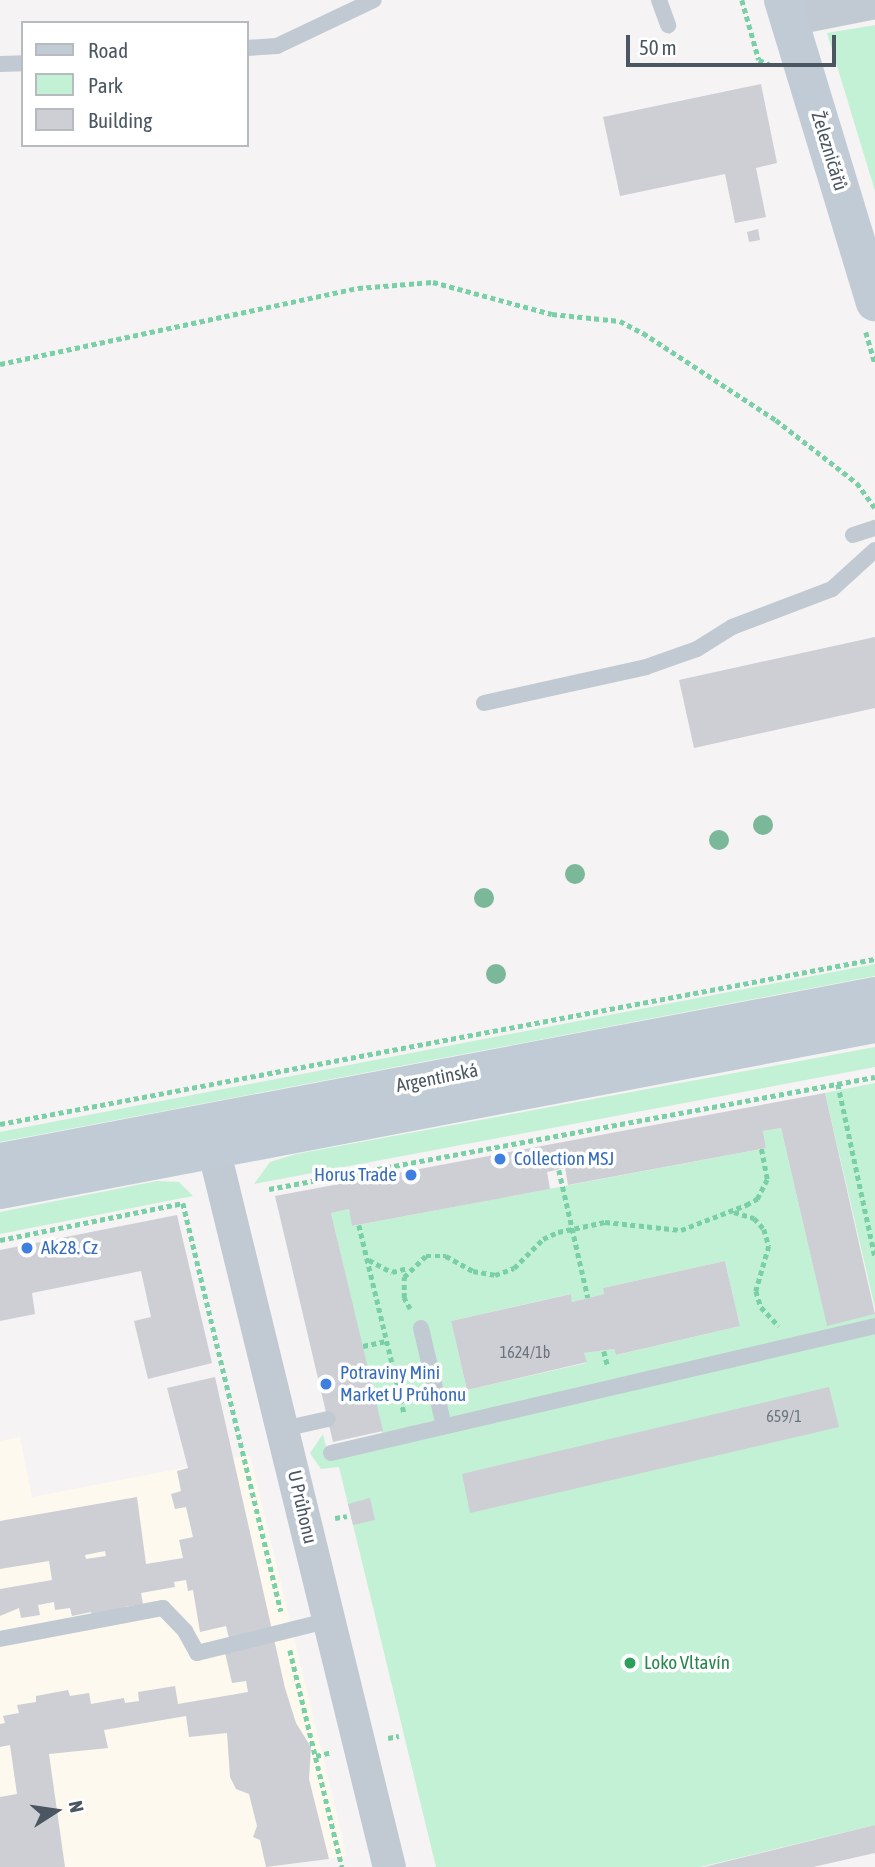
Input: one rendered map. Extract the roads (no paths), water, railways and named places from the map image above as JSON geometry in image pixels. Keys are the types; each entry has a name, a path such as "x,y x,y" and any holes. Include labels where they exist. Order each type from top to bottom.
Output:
{"main road":[{"name":"Železničářů","path":"786,9 872,282"},
{"name":"Argentinská","path":"0,1162 875,996"},
{"name":"Argentinská","path":"0,1190 875,1024"}],"street":[{"path":"786,9 875,2"},
{"name":"U Průhonu","path":"213,1148 388,1867"}],"lane":[{"path":"248,48 277,46 374,0"},
{"path":"659,0 668,25"},
{"path":"0,64 21,63"},
{"path":"853,535 875,528"},
{"path":"484,703 646,667 697,649 733,627 832,589 875,550"},
{"path":"331,1453 875,1326"},
{"path":"421,1328 444,1426"},
{"path":"283,1429 328,1419"},
{"path":"0,1639 163,1608 185,1631 197,1653 330,1620"}],"place":[{"name":"Collection MSJ","path":"500,1159"},
{"name":"Horus Trade","path":"411,1175"},
{"name":"Ak28. Cz","path":"27,1248"},
{"name":"Potraviny Mini Market U Průhonu","path":"326,1384"},
{"name":"Loko Vltavín","path":"630,1663"}]}
